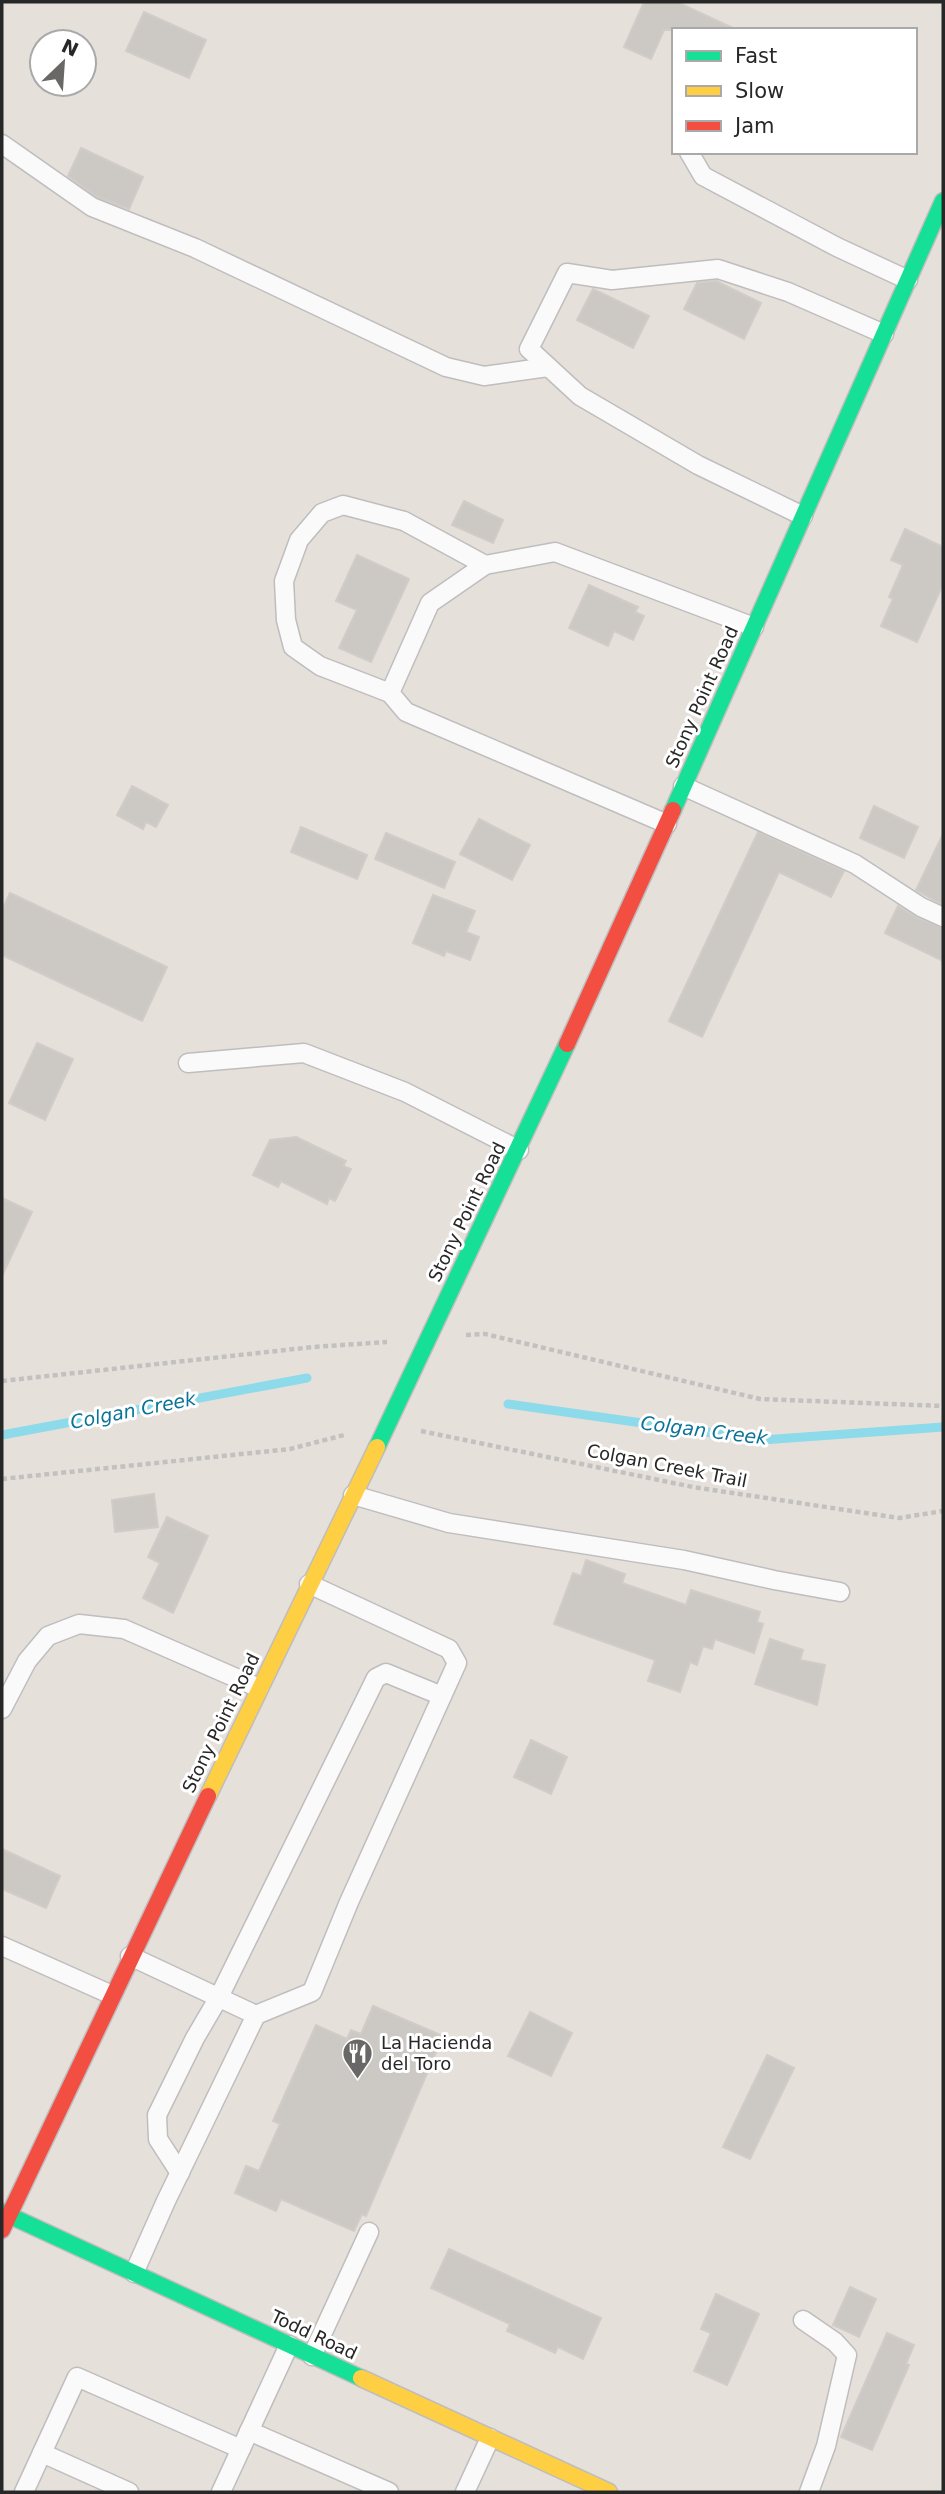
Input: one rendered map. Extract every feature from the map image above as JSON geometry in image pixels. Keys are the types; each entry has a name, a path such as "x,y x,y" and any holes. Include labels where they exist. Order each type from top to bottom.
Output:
{"main road":[{"name":"Stony Point Road","path":"4,2219 519,1150 667,824 943,201"},
{"name":"Todd Road","path":"4,2219 134,2273 609,2492"}],"lane":[{"path":"2,144 92,207 195,248 446,367 484,376 548,367"},
{"path":"690,154 703,176 837,247 908,280"},
{"path":"803,516 698,465 580,396 529,349 568,273 612,280 718,269 788,292 884,334"},
{"path":"485,565 404,521 343,505 322,513 299,540 284,581 286,620 293,647 320,666 390,693 406,712 667,824"},
{"path":"390,693 430,603 485,565 555,552 754,627"},
{"path":"683,786 856,864 921,907 943,917"},
{"path":"188,1063 304,1053 405,1092 519,1150"},
{"path":"353,1495 449,1523 684,1560 840,1592"},
{"path":"134,2273 256,2015 312,1992 349,1902 457,1663 449,1649 309,1584"},
{"path":"2,1709 27,1661 48,1636 79,1625 124,1629 259,1688"},
{"path":"180,2173 158,2139 157,2115 195,2038 219,1997 376,1678 386,1673 442,1696"},
{"path":"2,1946 112,1995"},
{"path":"130,1955 256,2015"},
{"path":"312,2356 369,2232"},
{"path":"803,2320 835,2342 847,2355 826,2446 809,2492"},
{"path":"221,2492 289,2345"},
{"path":"24,2492 77,2377 241,2449"},
{"path":"249,2431 389,2492"},
{"path":"465,2492 490,2438"},
{"path":"42,2453 129,2492"}],"path":[{"path":"2,1381 313,1347 485,1334 760,1399 943,1406"},
{"path":"2,1479 290,1449 388,1424"},
{"name":"Colgan Creek Trail","path":"388,1424 693,1487 899,1518 943,1511"}],"building":[{"path":"644,2 677,2 733,28 664,30 651,59 624,47"},
{"path":"144,12 206,40 189,78 126,51"},
{"path":"81,148 143,177 129,209 97,197 68,176"},
{"path":"716,281 761,303 744,339 684,309 697,283"},
{"path":"593,289 649,316 633,348 577,320"},
{"path":"464,501 503,520 493,543 452,525"},
{"path":"905,529 943,547 943,584 917,642 881,626 893,599 889,597 903,565 891,560"},
{"path":"357,555 409,579 371,662 339,648 357,610 336,601"},
{"path":"589,585 638,607 635,612 644,616 633,640 614,631 608,646 569,628"},
{"path":"132,786 168,805 156,827 146,822 143,829 117,815"},
{"path":"874,806 918,827 904,858 860,838"},
{"path":"479,819 530,845 512,880 460,854"},
{"path":"301,827 367,855 357,879 291,852"},
{"path":"758,832 844,871 831,897 779,872 702,1037 669,1021"},
{"path":"386,833 455,862 444,888 375,859"},
{"path":"943,834 943,905 916,890"},
{"path":"10,893 167,967 142,1021 2,955 2,910"},
{"path":"433,895 475,911 466,932 479,937 470,960 446,951 444,956 413,943"},
{"path":"898,906 943,928 943,961 885,933"},
{"path":"37,1043 73,1059 45,1120 9,1103"},
{"path":"296,1137 346,1161 343,1166 351,1169 335,1201 329,1198 327,1204 281,1181 278,1187 253,1175 270,1140"},
{"path":"2,1198 32,1212 2,1276"},
{"path":"154,1494 158,1527 115,1532 112,1500"},
{"path":"167,1517 208,1536 173,1613 143,1598 160,1563 148,1557"},
{"path":"586,1560 625,1574 622,1583 686,1605 691,1590 760,1612 757,1622 763,1624 754,1653 715,1639 712,1649 703,1646 697,1665 690,1662 680,1692 648,1681 655,1660 554,1624 573,1573 581,1576"},
{"path":"770,1639 803,1650 800,1660 825,1665 817,1705 755,1684"},
{"path":"531,1740 567,1757 551,1794 514,1777"},
{"path":"2,1849 60,1876 46,1908 2,1889"},
{"name":"La Hacienda del Toro","path":"373,2006 443,2036 366,2216 362,2214 354,2231 281,2199 276,2211 235,2193 246,2166 259,2171 280,2124 273,2121 316,2025 347,2039 351,2030 361,2034"},
{"path":"530,2012 572,2033 551,2076 508,2056"},
{"path":"767,2055 794,2068 750,2159 723,2147"},
{"path":"449,2249 601,2318 583,2359 558,2347 555,2353 507,2331 510,2324 431,2288"},
{"path":"850,2287 876,2299 859,2337 833,2325"},
{"path":"716,2294 759,2314 727,2385 694,2371 711,2333 701,2329"},
{"path":"887,2333 914,2345 906,2364 909,2365 872,2450 841,2437"}],"waterway":[{"name":"Colgan Creek","path":"2,1435 307,1378"},
{"name":"Colgan Creek","path":"508,1404 762,1440 943,1427"}],"traffic: fast":[{"path":"673,810 943,201"},
{"path":"377,1447 567,1044"},
{"path":"2,2212 361,2378"}],"traffic: slow":[{"path":"208,1796 377,1447"},
{"path":"361,2378 609,2492"}],"traffic: jam":[{"path":"567,1044 673,810"},
{"path":"2,2230 208,1796"}],"place":[{"name":"La Hacienda del Toro","path":"358,2080"}]}
